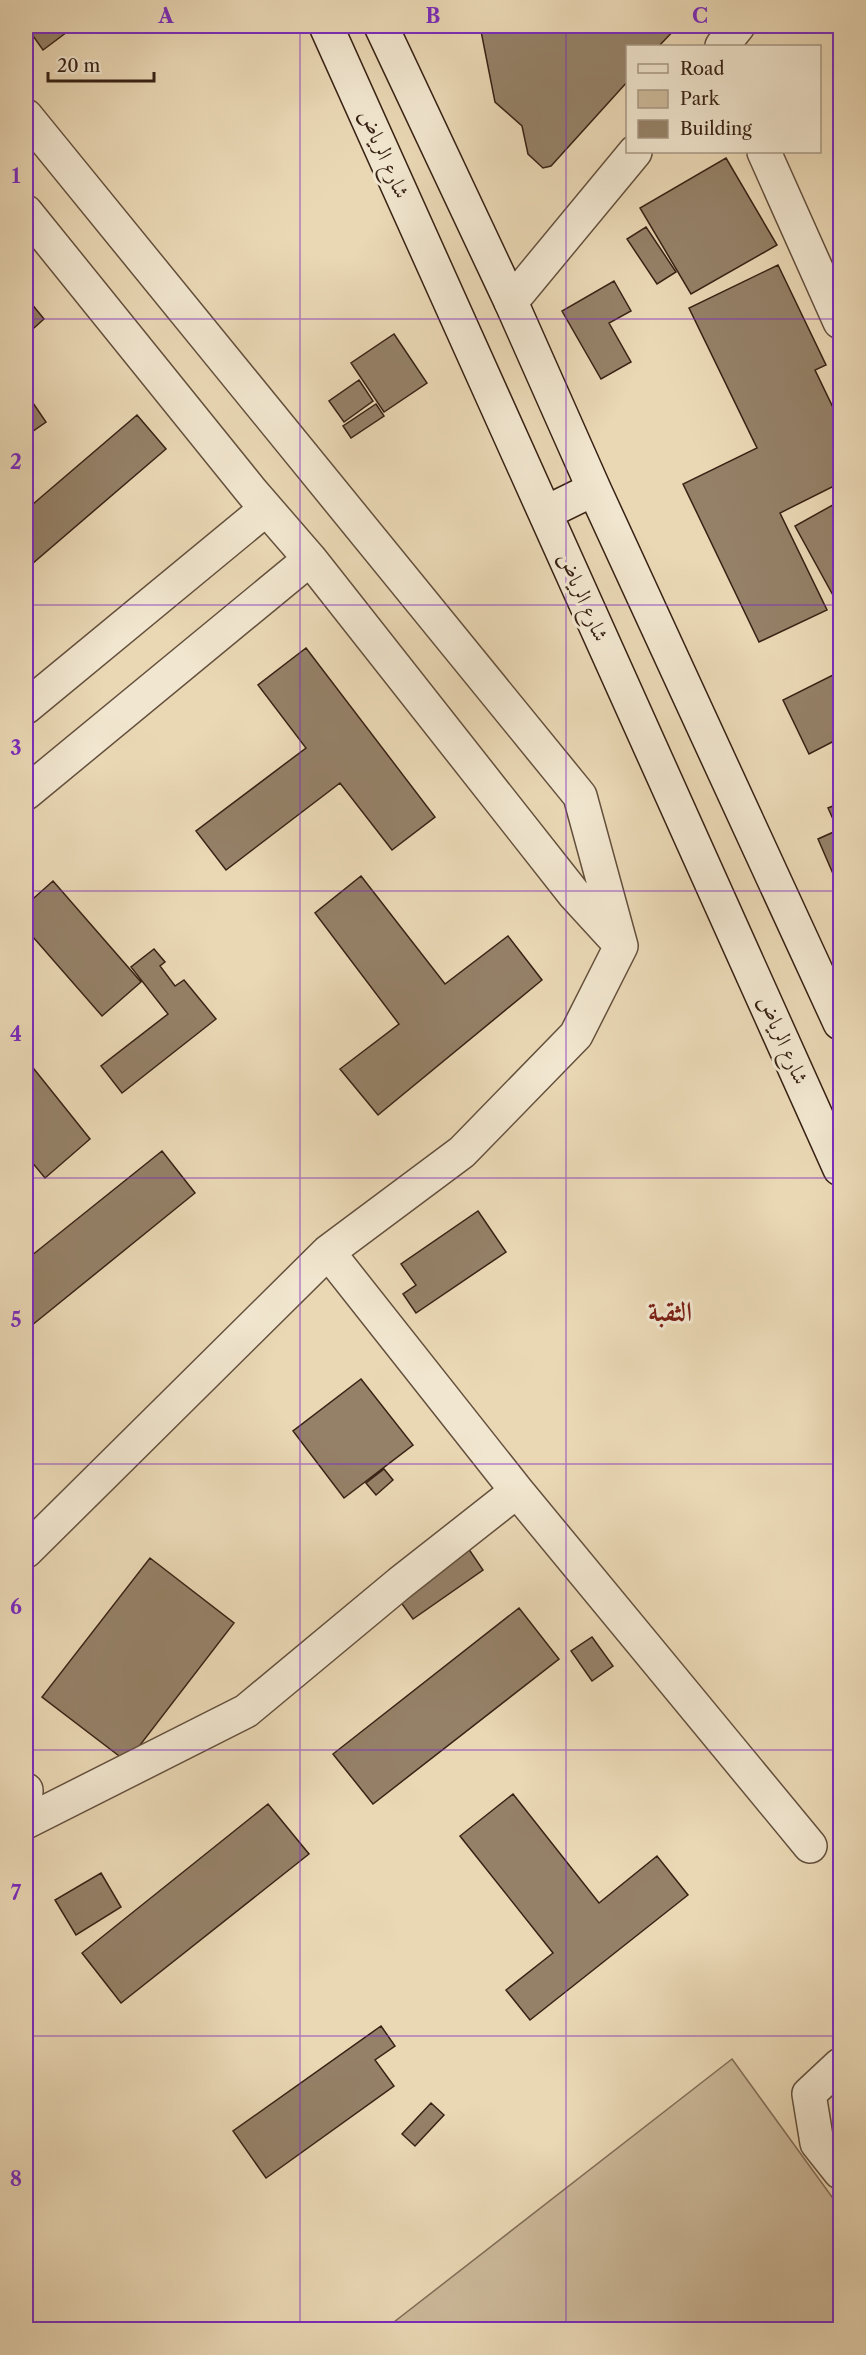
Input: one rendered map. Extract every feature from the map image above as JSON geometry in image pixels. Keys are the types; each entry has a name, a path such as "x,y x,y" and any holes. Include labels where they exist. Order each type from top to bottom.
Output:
{"street":[{"name":"شارع الرياض","path":"326,26 840,1169"},
{"path":"723,45 738,26"},
{"path":"384,28 840,1023"},
{"path":"26,116 580,796 621,946 576,1035 462,1152 328,1252 26,1551"},
{"path":"511,302 634,153"},
{"path":"764,153 840,322"},
{"path":"26,212 309,559 574,894 621,946"},
{"path":"545,513 594,489"},
{"path":"26,707 266,509"},
{"path":"26,793 309,559"},
{"path":"328,1252 517,1491 810,1846"},
{"path":"26,1822 246,1711 400,1583 517,1491"},
{"path":"840,2065 808,2094 817,2143 840,2172"}],"green space":[{"path":"732,2059 840,2208 840,2329 385,2329"}],"building":[{"path":"26,26 75,26 43,50"},
{"path":"480,26 678,26 660,45 626,45 626,83 551,166 543,168 528,154 522,126 495,102"},
{"path":"726,158 777,245 691,294 640,208"},
{"path":"646,227 676,272 657,284 627,239"},
{"path":"778,265 826,365 815,370 840,422 840,483 780,513 827,610 759,642 683,484 757,448 689,308"},
{"path":"614,281 631,311 609,323 631,362 601,379 562,311"},
{"path":"26,297 44,319 26,335"},
{"path":"394,334 427,383 384,412 351,363"},
{"path":"359,380 373,401 344,422 329,401"},
{"path":"33,403 46,422 26,436 26,408"},
{"path":"376,404 384,416 351,438 343,426"},
{"path":"137,415 166,449 26,569 26,510"},
{"path":"840,501 840,608 795,526"},
{"path":"306,648 435,817 392,850 340,783 226,870 196,831 306,748 258,685"},
{"path":"837,673 840,681 840,738 809,754 783,700"},
{"path":"840,803 840,890 818,839 838,830 828,808"},
{"path":"361,876 445,984 508,936 542,980 378,1115 340,1069 399,1024 315,913"},
{"path":"53,881 141,982 102,1016 26,929 26,905"},
{"path":"154,949 165,962 160,966 175,986 184,980 216,1019 122,1093 101,1066 168,1014 131,967"},
{"path":"26,1059 90,1139 45,1178 26,1155"},
{"path":"162,1151 195,1193 26,1330 26,1260"},
{"path":"478,1211 506,1252 416,1313 403,1294 416,1285 401,1264"},
{"path":"361,1379 413,1445 344,1498 293,1431"},
{"path":"384,1469 393,1480 376,1495 366,1483"},
{"path":"468,1548 483,1570 413,1619 397,1597"},
{"path":"150,1558 234,1623 127,1762 42,1697"},
{"path":"519,1608 559,1659 373,1804 333,1754"},
{"path":"592,1637 613,1666 592,1681 571,1651"},
{"path":"513,1794 599,1903 657,1856 688,1895 530,2020 506,1990 553,1953 460,1836"},
{"path":"268,1804 309,1854 121,2003 82,1953"},
{"path":"101,1873 121,1907 76,1935 55,1900"},
{"path":"381,2026 395,2046 375,2060 394,2086 266,2178 233,2131"},
{"path":"431,2103 444,2115 415,2146 402,2134"}],"district":[{"name":"الثقبة","path":"670,1312"}]}
